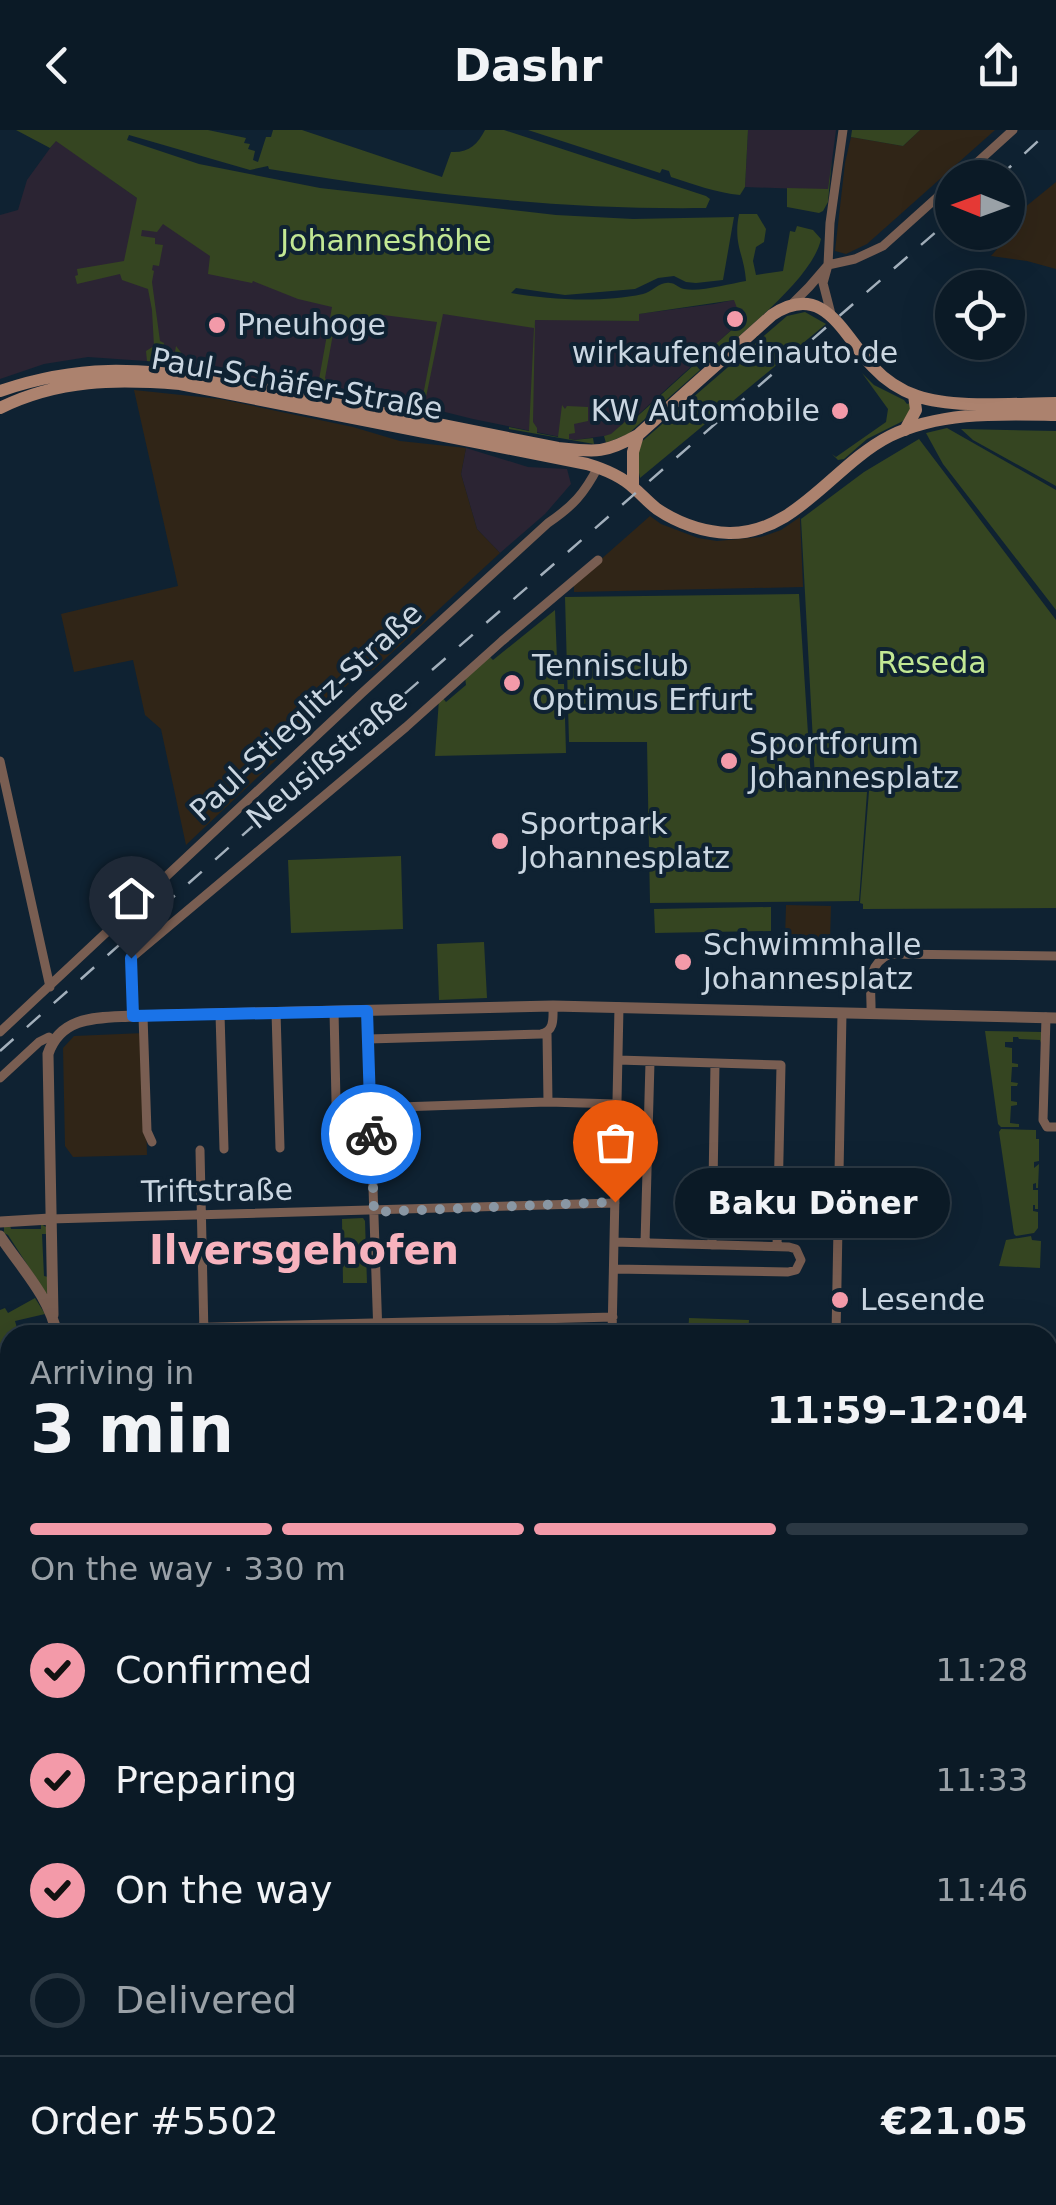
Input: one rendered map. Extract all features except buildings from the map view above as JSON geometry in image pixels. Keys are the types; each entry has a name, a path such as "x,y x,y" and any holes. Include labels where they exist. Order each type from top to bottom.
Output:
{"main road":[{"path":"591,461 638,436 772,316 791,305 808,304 832,316 881,375 914,395 952,403 1056,403"},
{"name":"Paul-Schäfer-Straße","path":"0,392 48,377 88,371 186,375 591,461"},
{"name":"Paul-Schäfer-Straße","path":"0,408 31,394 74,384 120,380 180,384 591,461"},
{"path":"904,430 914,416 914,395"},
{"path":"591,461 624,480 655,508 682,522 728,533 751,531 799,509 858,455 904,430 973,416 1056,415"},
{"path":"632,486 632,452 638,436"}],"street":[{"path":"832,316 823,283 843,130"},
{"path":"980,160 1012,130"},
{"path":"791,305 828,265 884,246 935,200"},
{"name":"Paul-Stieglitz-Straße","path":"0,1032 370,685 578,499 585,492 591,461"},
{"name":"Neusißstraße","path":"138,1016 131,958 598,560"},
{"path":"0,761 50,986"},
{"path":"871,1014 872,968 878,959 890,954 1056,956"},
{"path":"548,1102 547,1033 553,1024 553,1006"},
{"path":"55,1325 47,1066 54,1040 80,1020 553,1006 1051,1018 1043,1120 1047,1127 1056,1127"},
{"path":"612,1325 619,1007"},
{"path":"334,1011 337,1146"},
{"path":"367,1011 378,1322"},
{"path":"276,1012 280,1148"},
{"path":"836,1325 842,1013"},
{"path":"220,1014 224,1149"},
{"path":"138,1016 152,1142"},
{"path":"368,1039 547,1033"},
{"path":"0,1078 39,1042 54,1040"},
{"path":"618,1060 782,1065 777,1246"},
{"path":"645,1242 650,1062"},
{"path":"712,1244 715,1063"},
{"path":"370,1108 548,1102 617,1104"},
{"path":"200,1150 204,1325"},
{"name":"Triftstraße","path":"0,1222 615,1202"},
{"path":"0,1236 53,1316"},
{"path":"614,1242 777,1246 793,1248 801,1260 796,1270 788,1272 614,1268"},
{"path":"313,1325 612,1317"}],"shaded area":[{"path":"748,130 836,130 828,190 745,187"},
{"path":"920,130 995,130 961,160 935,160 935,183 867,244 846,254 835,251 851,137 903,146"},
{"path":"56,140 137,198 439,313 535,327 535,319 638,321 638,314 773,292 629,423 626,421 611,435 575,440 473,419 417,402 160,362 88,357 44,364 0,379 0,215 18,210 27,180"},
{"path":"1056,182 1056,269 991,256 996,250 1025,250 1025,207"},
{"path":"134,390 220,399 400,441 466,448 461,474 477,529 500,553 373,670 362,672 272,753 277,759 186,845 161,729 145,715 133,660 74,672 61,614 178,586"},
{"path":"466,448 528,467 567,469 571,484 545,514 500,553 477,529 461,474"},
{"path":"650,516 698,538 717,541 761,537 800,517 803,587 574,592 574,583"},
{"path":"786,905 831,906 830,941 785,940"},
{"path":"144,1033 147,1155 73,1157 65,1146 63,1048 74,1036"}],"green space":[{"name":"Johanneshöhe","path":"16,130 208,130 246,138 244,143 250,144 248,149 255,151 253,160 258,162 266,137 271,137 273,130 302,130 442,177 451,152 472,147 485,130 504,130 710,199 706,208 651,208 487,198 323,178 268,166 250,170 129,135 127,140 199,164 320,188 556,215 633,219 734,217 723,280 696,283 674,276 658,278 635,289 565,295 516,288 511,293 610,299 643,294 666,283 691,290 746,281 738,241 739,214 757,214 766,229 764,242 756,247 756,275 783,271 790,231 795,232 797,226 813,230 821,239 815,255 789,289 706,364 700,358 744,319 739,313 743,309 737,308 734,300 639,314 639,321 535,320 533,422 537,433 558,437 562,405 565,409 588,407 588,421 574,424 575,433 569,434 569,439 593,438 594,444 509,429 529,431 534,328 443,314 424,407 421,406 437,322 376,314 363,322 345,319 344,324 335,323 325,378 328,383 334,381 330,389 318,385 332,307 298,299 253,281 208,274 210,256 163,224 157,232 142,230 141,236 155,238 155,244 163,245 159,266 153,265 152,270 160,341 164,343 163,350 175,352 176,346 183,355 179,364 147,361 146,351 154,346 148,289 122,280 120,274 77,284 75,276 77,269 124,261 137,198 56,141 50,148"},
{"path":"528,130 748,130 745,187 740,195 714,190 671,177 669,171 662,169 660,173"},
{"path":"852,130 920,130 903,146 851,137"},
{"path":"832,159 828,202 823,211 787,207 787,188 828,189"},
{"path":"805,312 826,324 640,478 636,457 639,444 787,316"},
{"path":"695,364 700,370 628,434 606,443 604,436 627,420 630,423"},
{"path":"862,373 874,385 910,403 910,411 903,421 867,439 838,460 832,454 836,457 886,422 888,409"},
{"path":"947,428 1056,490 1056,610 943,464 926,433"},
{"path":"961,429 1056,431 1056,486 973,440"},
{"name":"Reseda","path":"919,439 1056,620 1056,908 863,909 860,903 869,791 843,789 842,779 815,779 801,519 864,472"},
{"name":"Sportforum Johannesplatz","path":"799,594 811,780 839,782 839,792 867,792 859,901 650,903 647,742 569,742 565,597"},
{"name":"Tennisclub Optimus Erfurt","path":"555,610 558,684 564,684 566,753 435,756 439,699 442,697 446,702 466,685 465,677 490,657 493,660"},
{"path":"401,856 403,929 291,933 288,860"},
{"path":"771,907 771,931 655,933 654,909"},
{"path":"484,942 487,998 439,1000 437,944"},
{"path":"985,1031 1042,1032 1042,1046 1040,1040 1018,1037 1005,1042 1005,1047 1012,1048 1012,1063 1018,1064 1012,1067 1011,1082 1018,1083 1011,1086 1011,1101 1017,1105 1011,1106 1010,1123 1019,1127 998,1124"},
{"path":"1001,1129 1036,1130 1039,1139 1039,1161 1034,1162 1034,1168 1039,1164 1038,1188 1033,1184 1033,1190 1038,1190 1038,1209 1033,1205 1033,1211 1038,1212 1034,1233 1014,1234"},
{"path":"363,1218 367,1283 343,1283 342,1219"},
{"path":"41,1224 47,1234 42,1234 47,1295 4,1233 4,1226 41,1229"},
{"path":"1031,1236 1032,1240 1041,1241 1040,1268 999,1266 1006,1240"},
{"path":"35,1298 45,1314 15,1321 16,1325 0,1325 0,1310 5,1308 8,1313"},
{"path":"689,1318 749,1320 749,1325 689,1325"}],"railway":[{"path":"1018,160 1050,130"},
{"path":"0,1051 935,233"}],"way so far":[{"path":"371,1134 374,1212 615,1202"}],"place":[{"name":"wirkaufendeinauto.de","path":"735,319"},
{"name":"Pneuhoge","path":"217,325"},
{"name":"KW Automobile","path":"840,411"},
{"name":"Tennisclub Optimus Erfurt","path":"512,683"},
{"name":"Sportforum Johannesplatz","path":"729,761"},
{"name":"Sportpark Johannesplatz","path":"500,841"},
{"name":"Schwimmhalle Johannesplatz","path":"683,962"},
{"name":"Baku Döner","path":"615,1202"},
{"name":"Lesende","path":"840,1300"}],"district":[{"name":"Ilversgehofen","path":"304,1250"}],"route":[{"path":"131,958 133,1016 367,1011 371,1134"}]}
